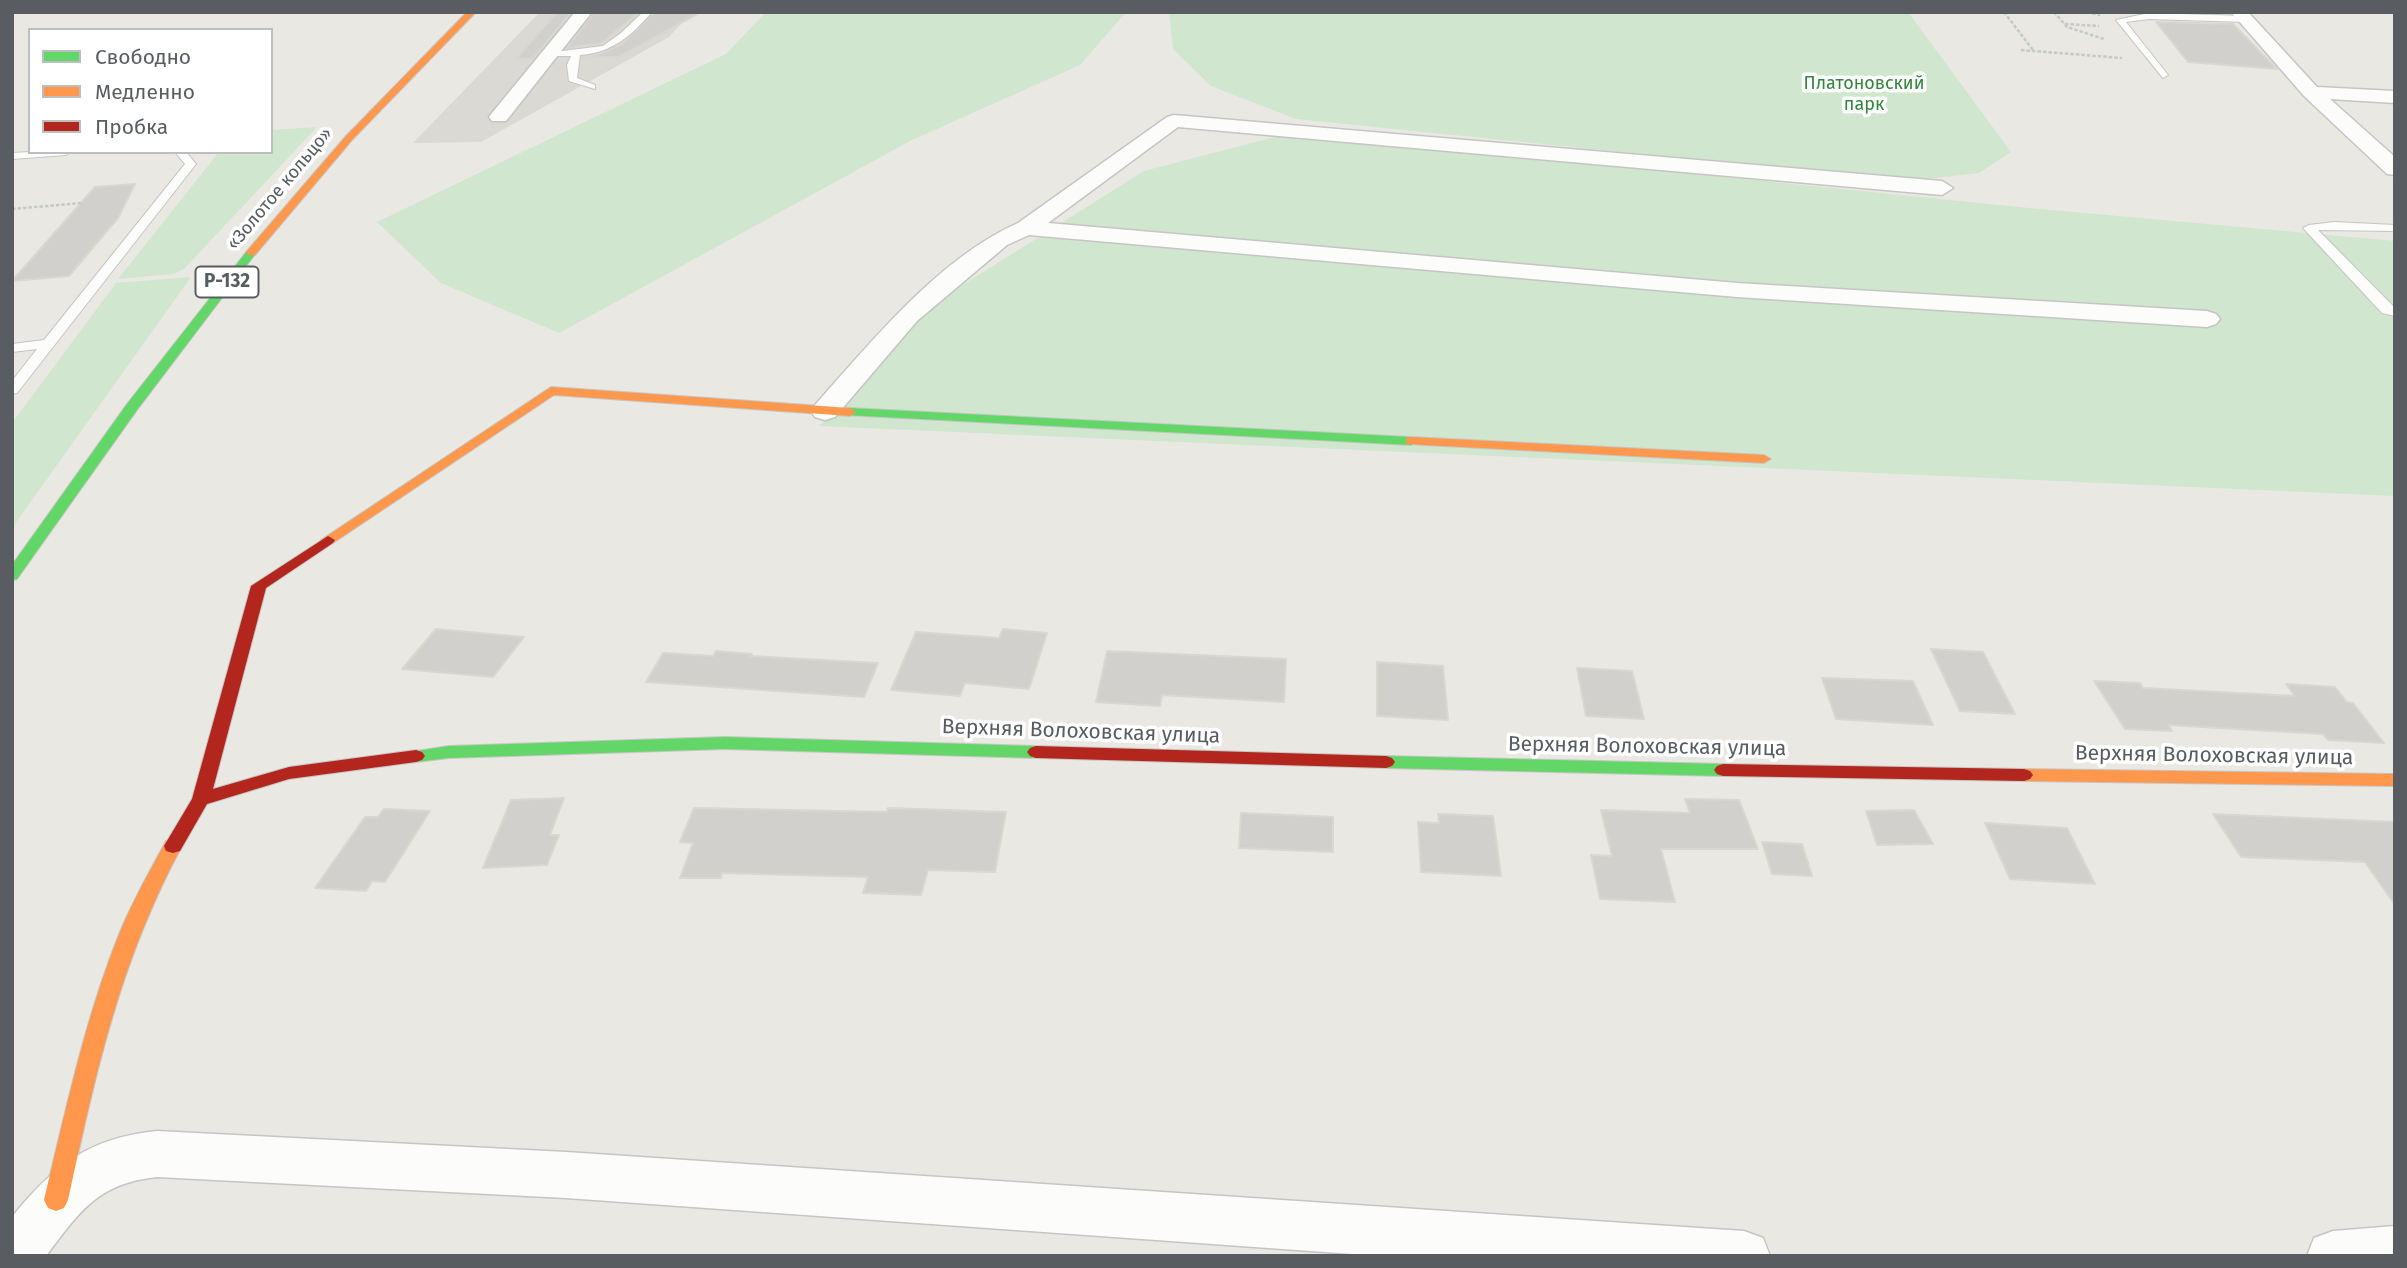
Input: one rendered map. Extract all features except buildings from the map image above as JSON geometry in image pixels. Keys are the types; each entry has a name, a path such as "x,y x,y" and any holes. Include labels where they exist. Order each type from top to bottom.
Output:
{"street":[{"name":"«Золотое кольцо»","path":"12,576 106,439 233,274 350,137 472,12"},
{"path":"499,117 584,12"},
{"path":"2242,16 2311,92 2395,169"},
{"path":"2311,92 2395,97"},
{"path":"825,411 908,316 999,240 1026,228 1174,121 1942,188"},
{"path":"1026,228 1723,288 2207,319"},
{"path":"57,1200 98,1018 144,895 201,799 259,586 551,391 825,411 1764,459"},
{"name":"Верхняя Волоховская улица","path":"201,799 289,773 449,752 725,743 1650,769 2395,780"},
{"path":"14,1256 57,1200 91,1171 128,1156 210,1155 566,1175 1744,1256"},
{"path":"2333,1256 2395,1251"}],"lane":[{"path":"551,53 601,50 617,44 648,12"},
{"path":"2163,75 2120,20 2149,16 2242,16"},
{"path":"576,53 572,79 592,87"},
{"path":"12,156 39,154"},
{"path":"12,390 191,164 182,154"},
{"path":"2395,228 2334,225 2309,228 2387,310 2395,312"},
{"path":"12,348 48,344"}],"path":[{"path":"2004,12 2033,51"},
{"path":"2054,12 2067,27 2086,36 2138,44"},
{"path":"2021,50 2151,60"},
{"path":"12,209 82,202"}],"shaded area":[{"path":"540,12 692,12 669,37 481,142 413,143"}],"green space":[{"path":"766,12 1126,12 1080,65 912,140 559,333 441,283 377,222 726,54"},
{"name":"Платоновский парк","path":"1169,12 1908,12 2011,152 1979,173 1907,181 1296,119 1211,86 1173,49"},
{"path":"317,127 184,269 173,274 118,279 217,154 273,154 273,130"},
{"path":"1290,133 2029,208 2395,241 2395,496 819,426 934,303 1144,171"},
{"path":"191,277 12,528 12,423 116,283"}],"traffic: fast":[{"path":"12,576 132,407 251,253"},
{"path":"850,412 1411,441"},
{"path":"416,756 449,752 725,743 1036,752"},
{"path":"1386,762 1723,770"}],"traffic: slow":[{"path":"251,253 349,138 472,12"},
{"path":"328,540 551,391 850,412"},
{"path":"1411,441 1764,459"},
{"path":"2024,775 2395,780"},
{"path":"56,1200 88,1063 114,974 150,888 173,846"}],"traffic: jam":[{"path":"201,799 259,586 328,540"},
{"path":"1036,752 1386,762"},
{"path":"173,846 201,799 289,773 416,756"},
{"path":"1723,770 2024,775"}]}
